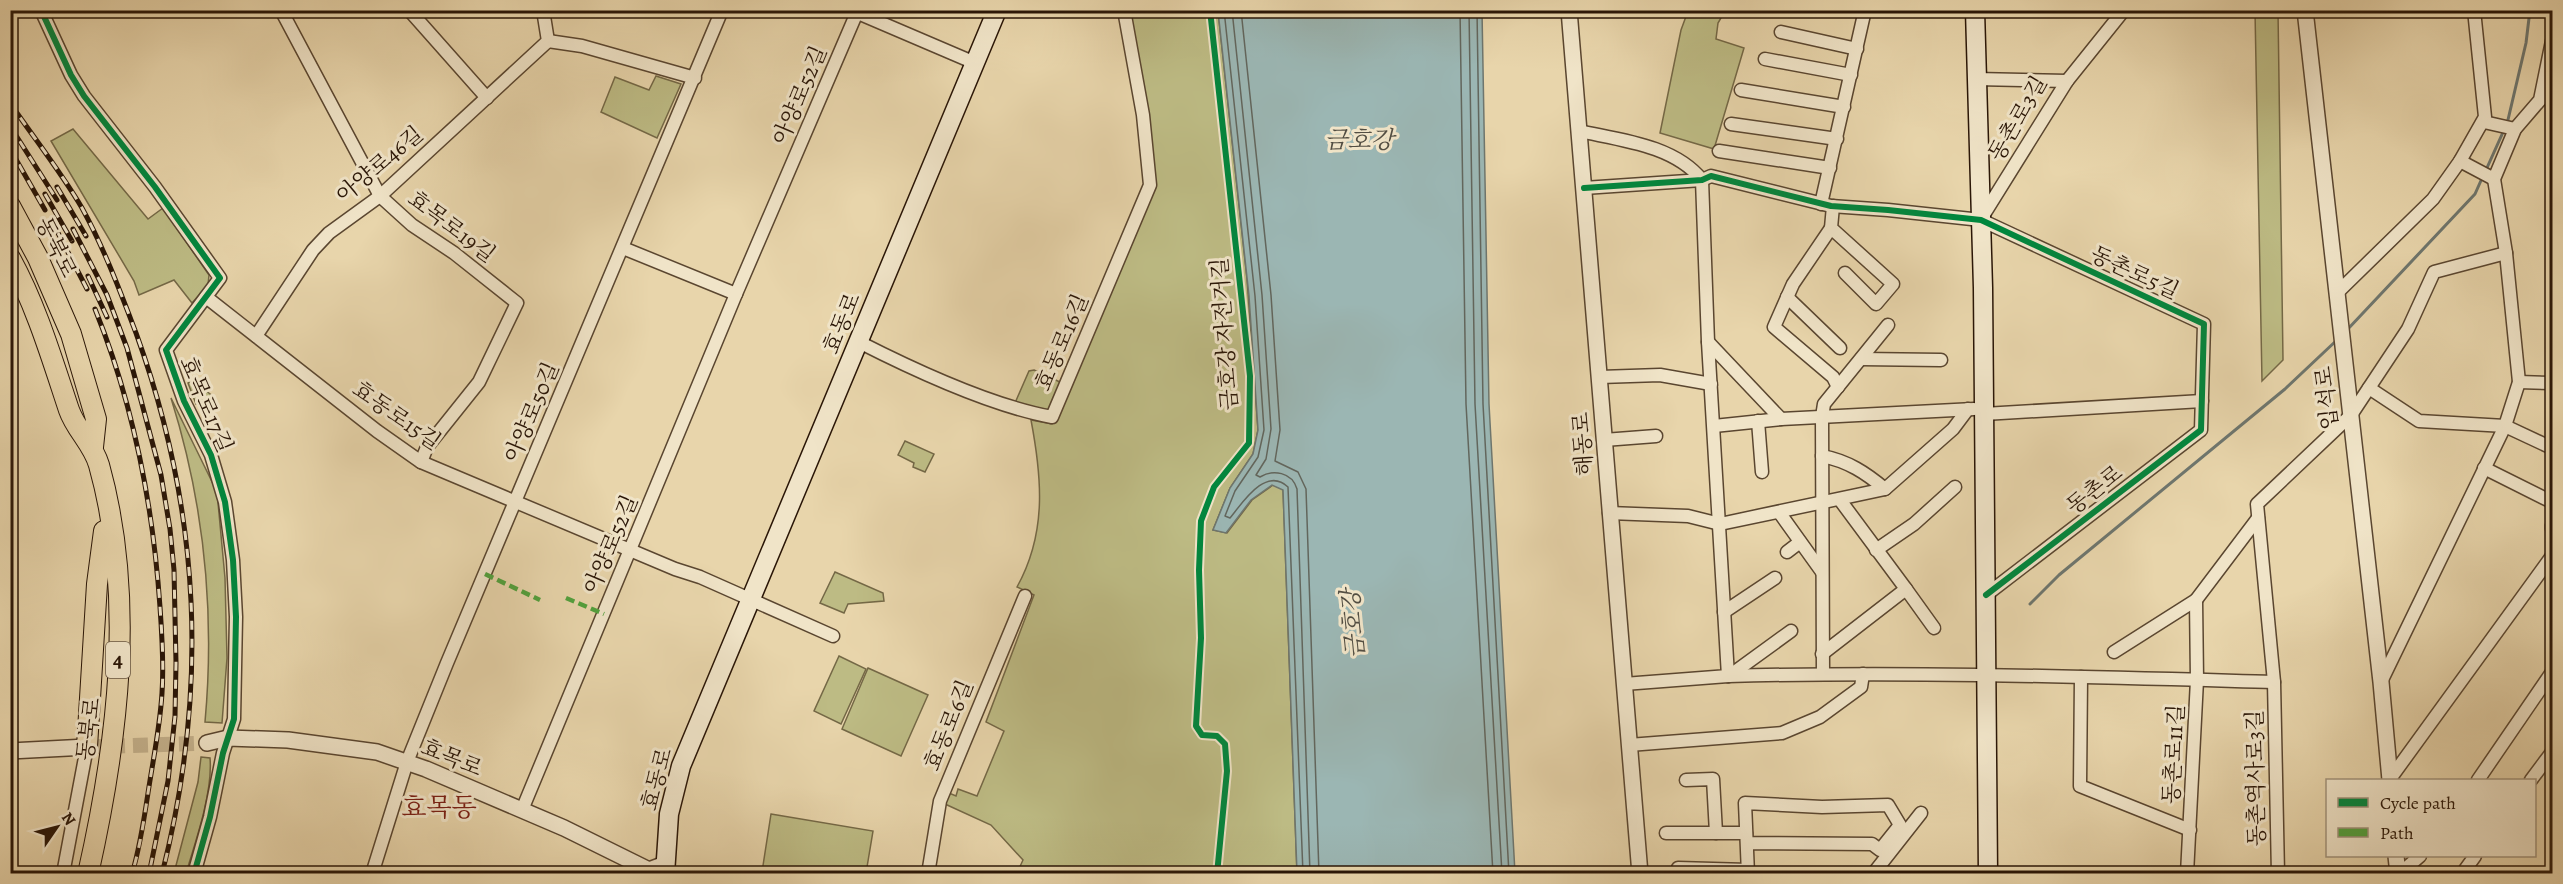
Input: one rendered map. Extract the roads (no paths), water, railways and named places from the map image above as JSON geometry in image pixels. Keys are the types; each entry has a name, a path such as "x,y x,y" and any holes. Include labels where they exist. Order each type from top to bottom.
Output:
{"main road":[{"name":"효동로","path":"657,870 681,766 997,10"},
{"path":"1975,10 1981,220 1979,410 1986,595 1988,873"},
{"name":"동북로","path":"10,206 38,258 71,334 96,419 93,447 108,505 119,586 117,708 99,824 88,873"},
{"name":"동북로","path":"10,258 46,341 74,424 93,447"},
{"path":"87,747 97,584 108,505"}],"street":[{"name":"효목로17길","path":"41,10 71,75 84,96 155,187 220,278 166,350 184,401 211,455 225,502 233,560 236,617 234,719 228,738"},
{"name":"효목로19길","path":"281,10 380,196 412,225 454,253 517,303 479,382 427,447 421,462"},
{"path":"409,10 488,98"},
{"path":"543,10 548,40 582,46 695,78"},
{"name":"아양로50길","path":"372,873 407,762 723,10"},
{"name":"효동로16길","path":"859,342 979,395 1026,412 1052,417 1150,185 1143,115 1124,10"},
{"name":"해동로","path":"1569,10 1640,873"},
{"path":"1845,273 1876,304 1893,284 1832,228 1827,205 1830,168 1865,10"},
{"path":"2067,81 2124,10"},
{"name":"입석로","path":"2305,10 2390,779"},
{"path":"2337,293 2433,199 2460,160 2485,117 2474,10"},
{"path":"855,11 975,63"},
{"name":"아양로52길","path":"522,810 855,11"},
{"path":"1781,32 1857,49"},
{"name":"아양로46길","path":"256,336 328,233 380,196 548,40"},
{"path":"2381,682 2505,426 2519,382 2505,253 2494,179 2515,129 2540,100 2553,41"},
{"path":"1765,59 1851,75"},
{"name":"동촌로3길","path":"1976,79 2067,81"},
{"name":"동촌로3길","path":"1981,220 2067,81"},
{"path":"1741,90 1844,107"},
{"path":"2484,122 2515,129"},
{"path":"1731,124 1837,139"},
{"path":"1579,131 1652,147 1693,168 1702,180 1708,342 1728,676"},
{"path":"1719,152 1830,168"},
{"path":"2460,160 2494,179"},
{"path":"1584,188 1702,180 1711,176 1827,205 1981,220"},
{"name":"동촌로5길","path":"1981,220 2204,324 2202,401"},
{"path":"1832,228 1793,284 1774,327 1833,377 1838,387"},
{"path":"623,248 736,294"},
{"path":"2351,415 2408,329 2434,272 2505,253"},
{"name":"효동로15길","path":"206,297 377,431 421,462 751,601"},
{"path":"1787,297 1840,348"},
{"path":"1822,674 1822,417 1824,404 1888,325"},
{"path":"1708,342 1781,419"},
{"path":"1861,359 1941,360"},
{"path":"1600,377 1660,375 1711,384"},
{"path":"2519,382 2553,383"},
{"path":"2369,388 2419,421 2505,426 2553,448"},
{"path":"1714,426 1781,419 2202,401"},
{"name":"동촌로","path":"1986,595 2201,430 2202,401"},
{"path":"1609,513 1689,516 1720,524 1885,489 1953,429 1979,410"},
{"name":"동촌역사로3길","path":"2278,873 2274,682 2256,504 2351,415"},
{"path":"1758,421 1762,472"},
{"path":"1604,440 1656,436"},
{"path":"1822,456 1846,462 1865,472 1885,489"},
{"path":"2484,468 2553,502"},
{"path":"1876,550 1914,524 1955,487"},
{"path":"1840,500 1934,628"},
{"path":"1779,512 1822,573"},
{"path":"2114,652 2196,600 2258,518"},
{"path":"1786,552 1800,542"},
{"path":"2391,779 2553,556"},
{"path":"1724,612 1775,578"},
{"path":"1822,654 1906,589"},
{"name":"효동로6길","path":"928,873 940,801 1024,596"},
{"name":"동촌로11길","path":"2187,873 2198,680 2196,600"},
{"path":"751,601 833,636"},
{"path":"1728,676 1791,631"},
{"path":"2479,779 2553,672"},
{"name":"동촌로11길","path":"1624,684 1728,676 1822,674 1987,674 2198,680"},
{"path":"1629,745 1782,733 1820,717 1845,700 1862,687 1863,674"},
{"name":"동촌로11길","path":"2081,677 2080,786 2190,830"},
{"name":"동촌역사로3길","path":"2198,680 2274,682"},
{"path":"194,873 228,738"},
{"name":"효목로","path":"207,743 228,738 288,740 376,752 407,762 522,810 657,870"},
{"path":"10,751 87,747 63,873"},
{"path":"2532,779 2553,752"},
{"path":"1686,780 1713,779 1716,833"},
{"path":"1666,833 1716,833 1747,838 1872,844 1880,850 1899,825 1888,805 1822,807 1745,803 1747,838 1748,872 1678,868"},
{"path":"1872,873 1922,813"},
{"path":"2396,857 2398,873"},
{"path":"2398,873 2418,857"},
{"path":"2462,873 2474,857"}],"water":[{"name":"금호강","path":"1218,11 1482,11 1489,404 1515,873 1297,873 1283,490 1272,485 1251,500 1226,533 1213,530 1230,488 1253,454 1258,430 1249,296"}],"waterway":[{"path":"2507,124 2526,43 2530,10"},
{"path":"2486,170 2504,130"},
{"path":"2347,330 2475,194 2483,176"},
{"path":"2030,604 2059,575 2285,389 2338,339"}],"tunnel":[{"path":"87,747 207,743"}],"railway":[{"path":"10,103 74,195 105,254 136,333 158,400 174,467 185,534 191,601 192,669 187,737 177,805 162,874"},
{"path":"10,126 57,200"},
{"path":"10,149 45,210"},
{"path":"57,187 86,236"},
{"path":"45,194 72,241"},
{"path":"73,229 107,295 127,348 161,475 170,529 174,570 175,716 168,781 149,874"},
{"path":"58,233 87,289"},
{"path":"88,276 107,317"},
{"path":"95,309 120,381 139,455 152,531 161,618 163,672 160,718 142,834 132,874"}],"district":[{"name":"효목동","path":"439,807"}]}
